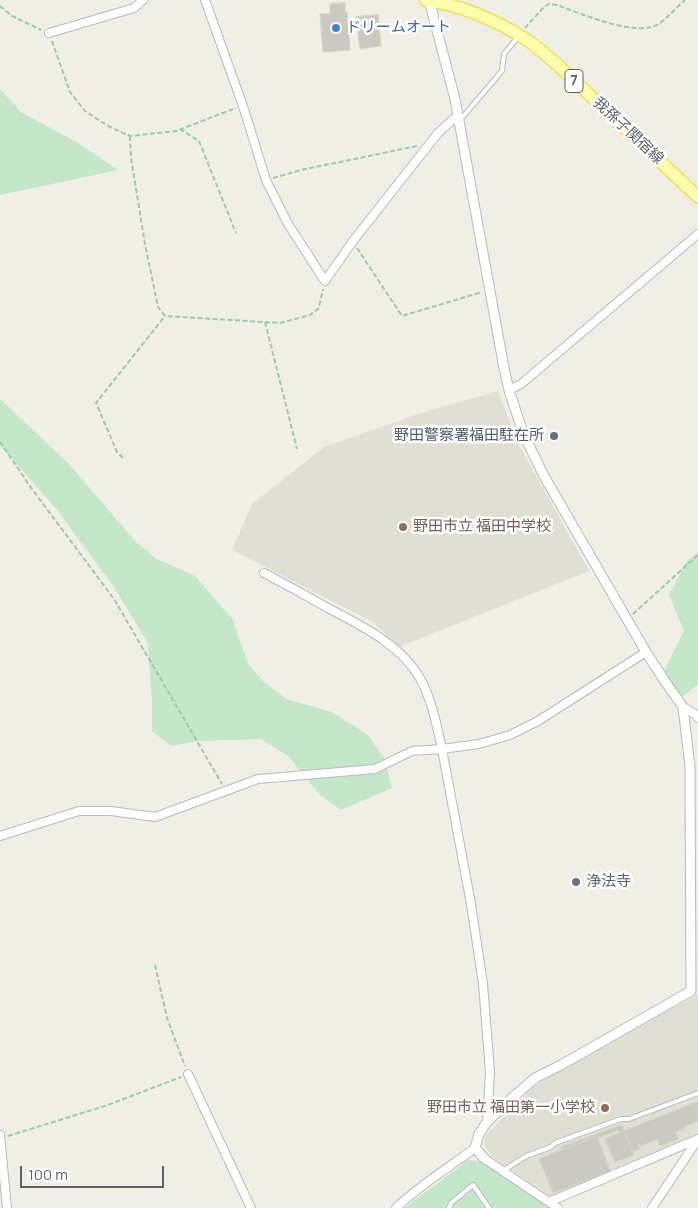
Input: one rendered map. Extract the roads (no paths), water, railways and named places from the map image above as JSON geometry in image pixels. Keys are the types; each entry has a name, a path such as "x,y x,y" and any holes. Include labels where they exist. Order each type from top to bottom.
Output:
{"main road":[{"name":"我孫子関宿線","path":"425,0 472,12 519,36 556,64 698,197"}],"street":[{"path":"49,33 134,8 143,0"},
{"path":"205,0 243,106 266,180 288,224 325,282 353,241 438,133 458,119"},
{"path":"429,0 455,98 504,368 523,433 544,476 646,652 683,706 698,718"},
{"path":"509,390 521,384 698,234"},
{"path":"264,573 364,628 388,644 413,668 426,692 442,749 471,904 483,984 490,1072 487,1122"},
{"path":"0,836 79,811 111,811 155,816 258,779 375,769 412,751 479,744 510,734 538,721 646,652"},
{"path":"396,1208 409,1195 475,1148 479,1134 487,1122 535,1078 690,991 690,767 683,706"},
{"path":"188,1074 251,1208"},
{"path":"0,1137 7,1208"},
{"path":"549,1202 698,1139"},
{"path":"652,1208 698,1139"},
{"path":"475,1148 485,1160 558,1208"}],"lane":[{"path":"458,119 502,71 504,54 519,36"},
{"path":"503,1171 526,1156 551,1147 555,1143 620,1119 629,1119 698,1093"},
{"path":"449,1208 451,1203 473,1185 490,1208"}],"place":[{"name":"ドリームオート","path":"336,28"},
{"name":"野田警察署福田駐在所","path":"554,436"},
{"name":"野田市立 福田中学校","path":"403,527"},
{"name":"浄法寺","path":"576,882"},
{"name":"野田市立 福田第一小学校","path":"605,1108"}]}
